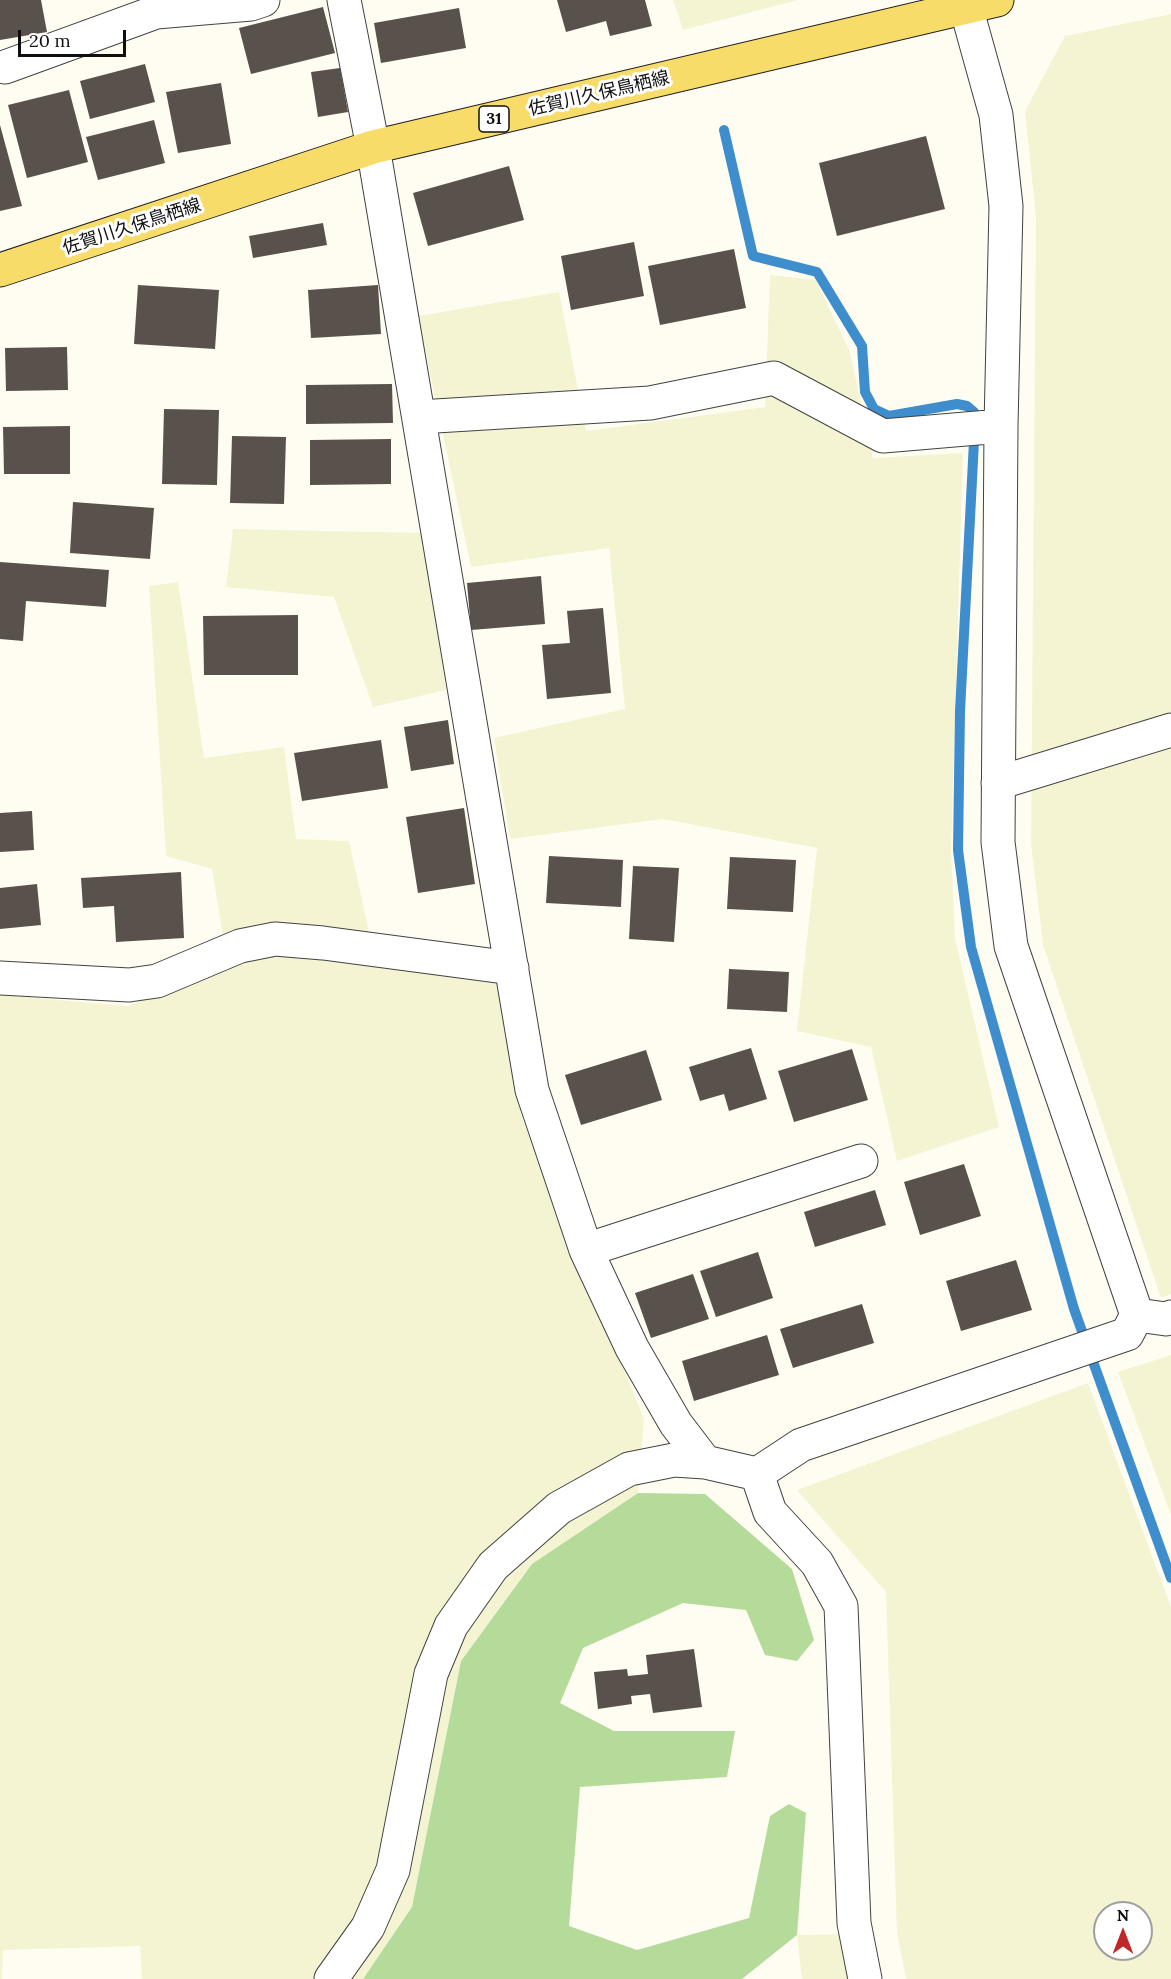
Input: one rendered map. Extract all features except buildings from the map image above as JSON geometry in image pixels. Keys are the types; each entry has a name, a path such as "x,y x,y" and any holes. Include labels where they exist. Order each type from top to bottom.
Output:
{"main road":[{"name":"佐賀川久保鳥栖線","path":"0,270 373,147 976,3"}],"street":[{"path":"5,67 156,12 251,4 262,0"},
{"path":"344,0 373,147 532,1090 586,1250 643,1367 676,1425 705,1462"},
{"path":"332,1979 368,1927 393,1870 431,1674 451,1626 493,1566 559,1508 629,1469 674,1460 705,1462 757,1474 801,1445 1127,1334 1137,1315 1011,946 998,842 1001,426 1006,206 996,115 976,3"},
{"path":"419,417 650,403 774,378 883,436 1001,426"},
{"path":"998,783 1171,730"},
{"path":"0,978 129,985 157,981 240,946 275,939 323,943 512,968"},
{"path":"586,1250 861,1161"},
{"path":"1137,1315 1166,1319 1171,1317"},
{"path":"757,1474 770,1512 817,1563 841,1606 854,1923 865,1979"}],"green space":[{"path":"673,0 798,0 683,30"},
{"path":"1171,14 1171,1294 1161,1298 1043,945 1031,844 1036,218 1025,111 1065,36"},
{"path":"770,275 816,280 850,352 873,458 963,453 951,850 955,938 999,1127 897,1161 871,1047 797,1031 817,848 663,819 510,839 494,738 625,709 609,548 471,567 418,316 559,292 586,431 765,407"},
{"path":"233,529 422,533 446,690 373,707 334,597 226,587"},
{"path":"178,582 204,758 284,747 296,839 349,841 376,964 502,977 521,1116 644,1419 638,1493 532,1564 461,1661 412,1907 363,1979 142,1979 140,1946 3,1950 2,1979 0,1979 0,995 128,1006 228,967 212,869 166,856 149,586"},
{"path":"1171,1355 1171,1515 1118,1372"},
{"path":"1088,1383 1171,1607 1171,1979 906,1979 897,1933 886,1592 797,1490"},
{"path":"638,1493 705,1494 792,1569 814,1640 797,1661 765,1655 746,1610 683,1603 583,1648 560,1703 614,1731 735,1731 727,1777 580,1787 569,1926 637,1950 749,1918 770,1816 789,1804 806,1813 797,1935 742,1979 363,1979 412,1907 461,1661 532,1564"},
{"path":"849,1934 857,1979 802,1979 797,1935"}],"waterway":[{"path":"724,130 753,256 817,272 862,346 865,392 874,409 889,416 957,404 967,406 974,412 960,711 958,850 971,947 1074,1309 1171,1578"}]}
